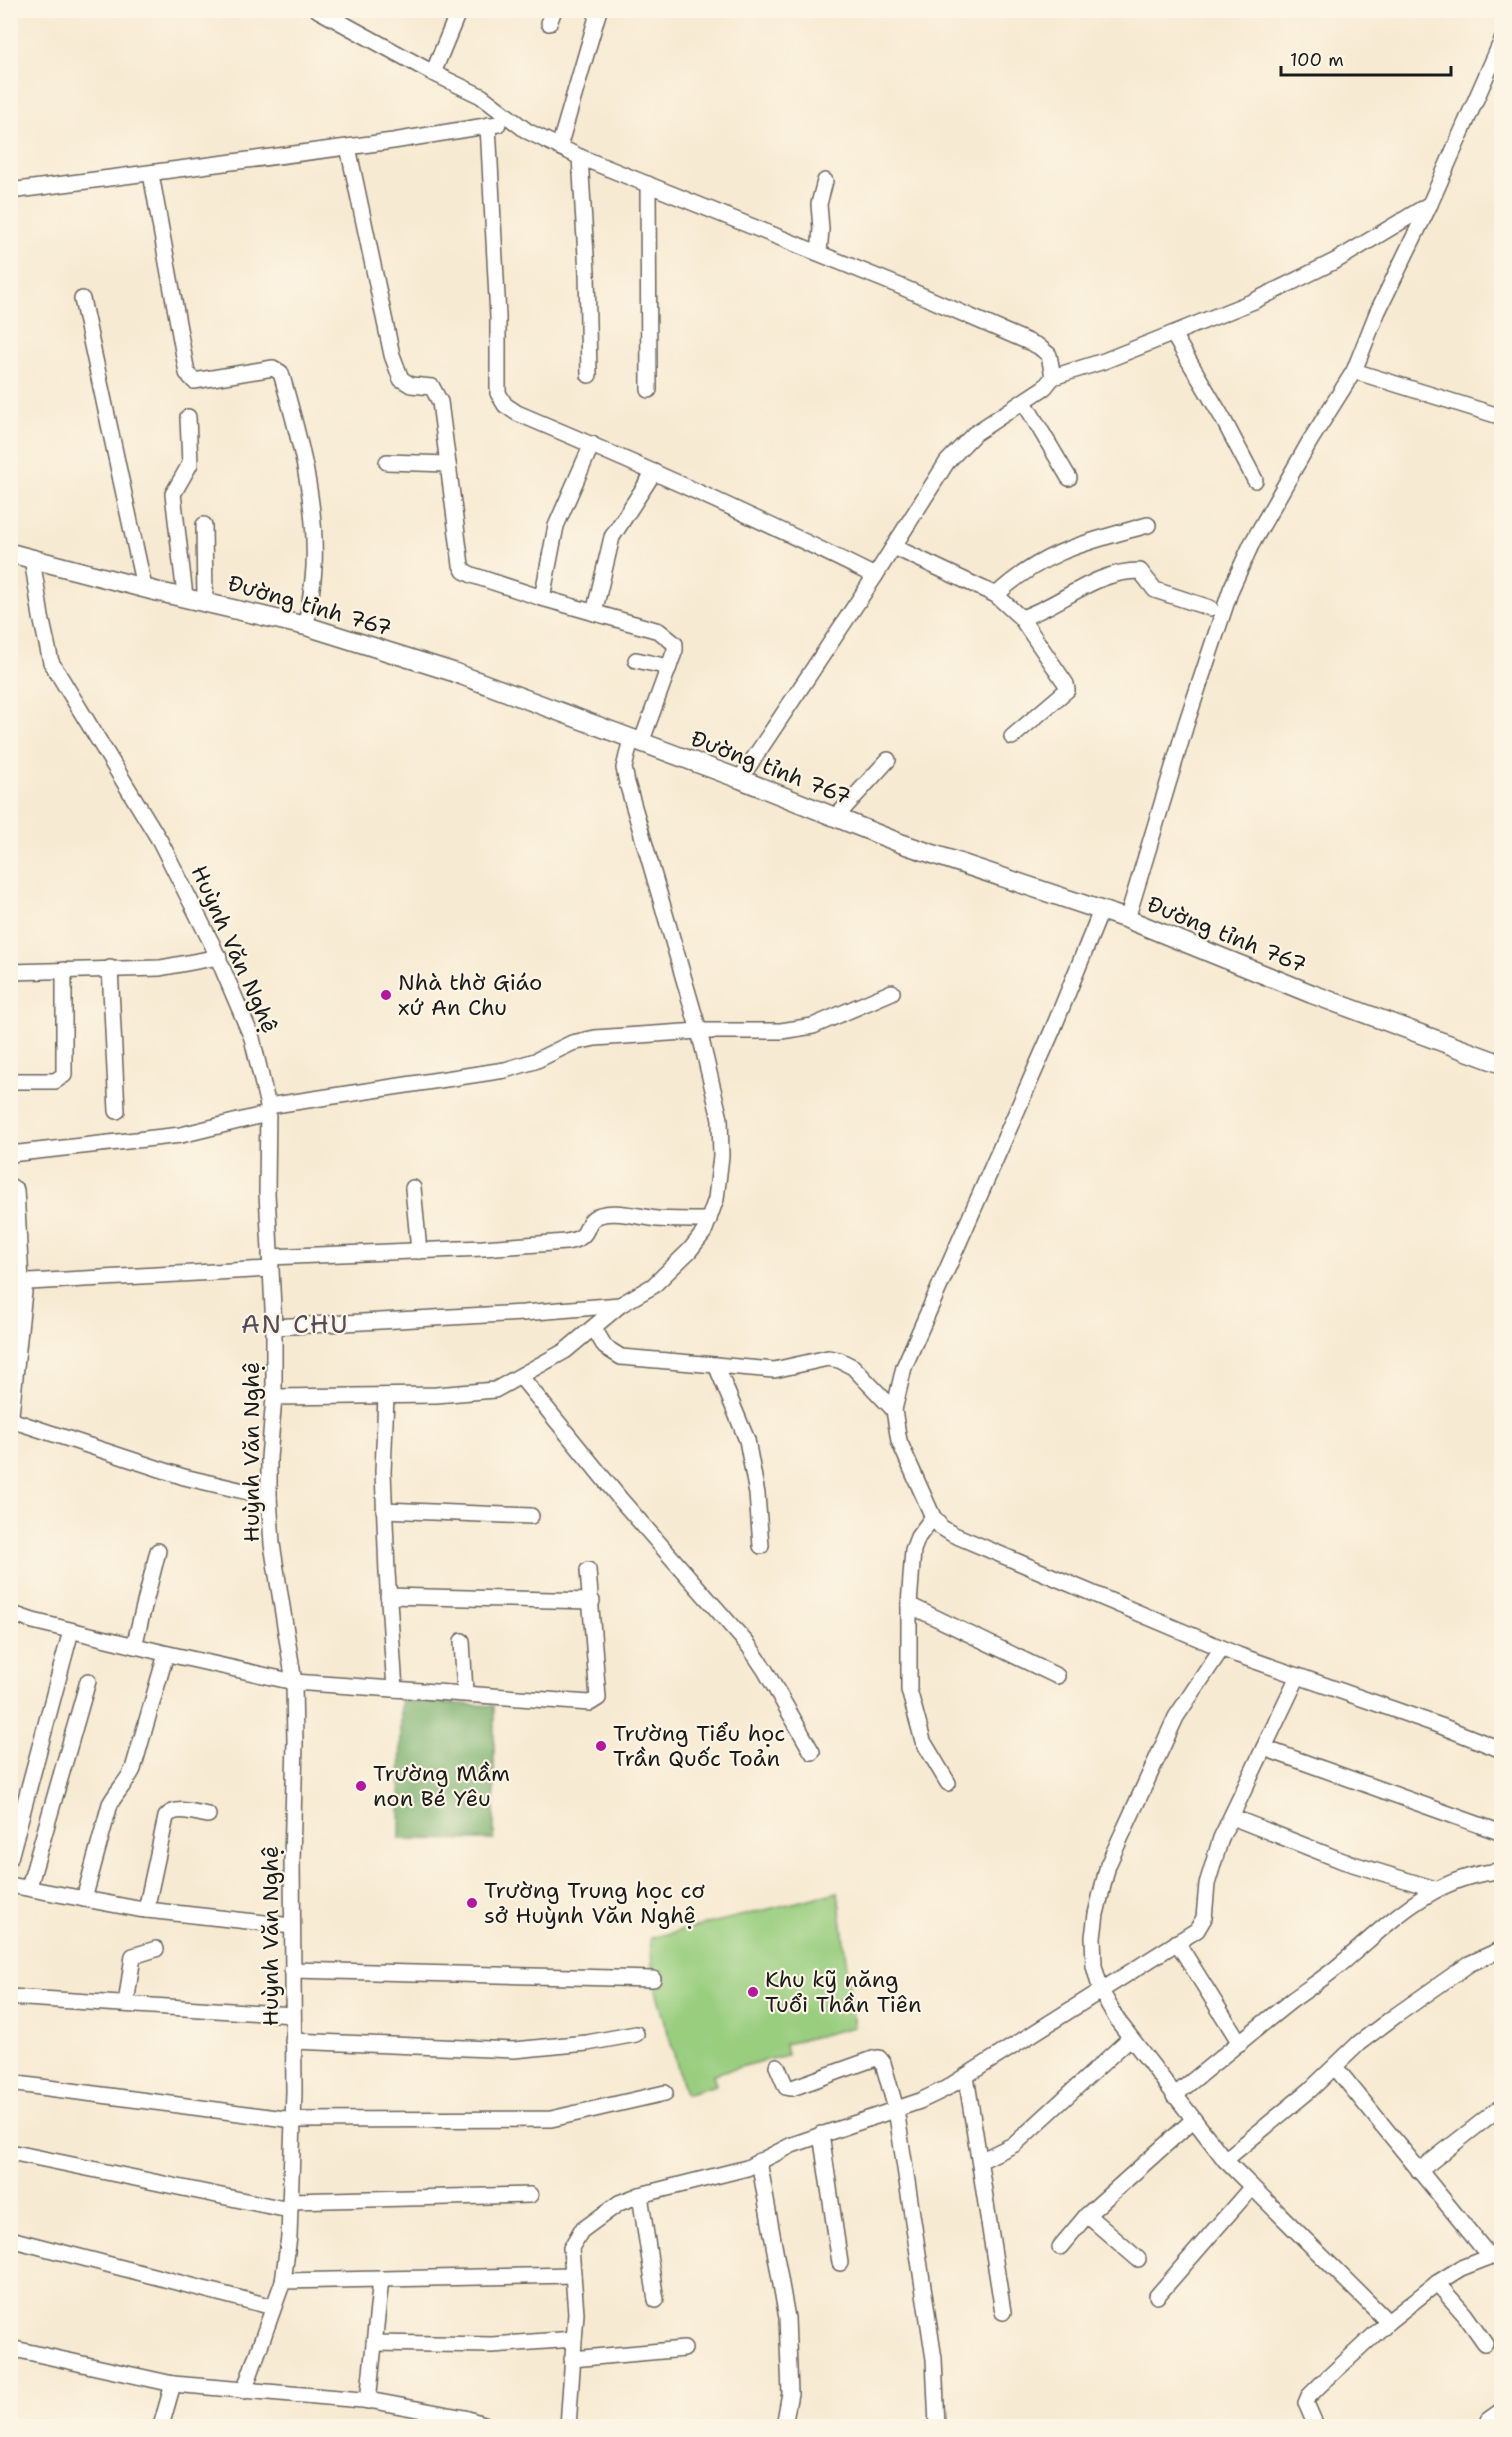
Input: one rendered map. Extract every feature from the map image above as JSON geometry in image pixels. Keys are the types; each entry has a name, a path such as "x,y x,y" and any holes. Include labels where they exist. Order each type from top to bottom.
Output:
{"main road":[{"name":"Đường tỉnh 767","path":"10,553 144,588 306,626 453,672 740,779 900,843 1126,919 1312,994 1502,1064"}],"street":[{"path":"318,10 433,73 481,96 527,131 580,157 819,253 1038,346 1049,355 1053,377"},
{"path":"433,73 459,10"},
{"path":"559,147 599,10"},
{"path":"1126,919 1231,588 1251,545 1310,441 1354,371 1377,313 1430,204 1502,40"},
{"path":"10,191 151,174 348,147 488,124 516,122"},
{"path":"488,124 498,317 498,393 505,405 517,413 654,472 875,576"},
{"path":"274,1397 487,1392 506,1386 565,1351 620,1305 653,1286 690,1250 704,1232 709,1220 716,1199 722,1156 720,1119 699,1031 624,768 669,667 675,644 659,631 542,598 464,571 460,566 440,402 432,387 411,385 401,379 392,355 348,147"},
{"path":"580,157 590,375"},
{"path":"151,174 187,374 194,381 273,368 281,373 307,473 312,517 314,567 306,626"},
{"path":"819,253 821,229 819,204 825,181"},
{"path":"648,184 649,390"},
{"path":"740,779 875,576 947,462 974,434 1045,387 1053,377 1104,361 1254,301 1336,261 1430,204"},
{"path":"82,298 144,588"},
{"path":"1173,334 1222,417 1255,480"},
{"path":"1354,371 1502,417"},
{"path":"1024,402 1069,478"},
{"path":"185,596 173,494 190,464 188,417"},
{"path":"542,598 556,526 592,444"},
{"path":"387,462 448,464"},
{"path":"594,613 612,537 654,472"},
{"path":"204,525 205,601"},
{"path":"996,595 1024,571 1061,551 1148,525"},
{"path":"894,546 996,595 1022,618 1067,687 1012,737"},
{"name":"Huỳnh Văn Nghệ","path":"32,558 51,662 160,841 219,957 252,1038 267,1110 270,1263 274,1327 274,1397 269,1458 269,1497 272,1544 294,1682 293,2120 289,2237 283,2281 244,2391"},
{"path":"1022,618 1046,610 1091,581 1130,571 1140,571 1155,590 1210,608"},
{"path":"636,660 669,667"},
{"path":"835,818 888,760"},
{"path":"1101,911 1053,1029 904,1367 894,1410 899,1441 933,1517 941,1527 952,1534 1222,1648 1502,1750"},
{"path":"10,972 160,968 219,957"},
{"path":"110,968 117,1111"},
{"path":"10,1081 55,1081 64,1075 64,970"},
{"path":"10,1154 181,1135 267,1110 505,1070 535,1061 572,1043 595,1038 699,1031 782,1031 813,1026 892,992"},
{"path":"10,1186 16,1190 19,1282 11,1422 184,1477 269,1497"},
{"path":"413,1188 419,1251"},
{"path":"19,1282 579,1240 585,1235 589,1223 597,1216 607,1214 660,1219 709,1220"},
{"path":"274,1327 524,1313 620,1305"},
{"path":"594,1328 606,1347 621,1357 774,1371 828,1358 838,1360 853,1367 894,1410"},
{"path":"716,1365 747,1440 757,1494 761,1546"},
{"path":"521,1377 621,1500 749,1646 812,1752"},
{"path":"386,1396 384,1510 395,1689"},
{"path":"384,1510 531,1516"},
{"path":"933,1517 918,1537 913,1550 909,1605 910,1695 926,1747 948,1783"},
{"path":"134,1646 158,1551"},
{"path":"11,1615 166,1654 294,1682 595,1702 598,1698 588,1570"},
{"path":"388,1596 592,1601"},
{"path":"909,1605 1058,1676"},
{"path":"10,1858 71,1631"},
{"path":"462,1641 465,1693"},
{"path":"1222,1648 1176,1717 1108,1865 1096,1914 1093,1937 1094,1966 1101,1991 1118,2021 1225,2160 1388,2322"},
{"path":"84,1899 110,1804 127,1783 133,1769 166,1654"},
{"path":"568,2427 576,2313 571,2248 581,2231 620,2204 640,2195 728,2174 821,2134 920,2101 966,2076 1197,1930 1204,1918 1207,1884 1221,1838 1298,1676"},
{"path":"29,1887 88,1681"},
{"path":"1264,1748 1502,1833"},
{"path":"146,1910 166,1817 170,1812 178,1810 208,1815"},
{"path":"1232,1817 1343,1861 1435,1889"},
{"path":"1174,2096 1337,1967 1409,1906 1435,1889 1460,1878 1479,1873 1502,1871"},
{"path":"10,1885 146,1910 292,1926"},
{"path":"1177,1942 1240,2043"},
{"path":"126,2004 133,1956 156,1949"},
{"path":"1225,2160 1335,2067 1359,2043 1431,1988 1469,1964 1502,1949"},
{"path":"292,1970 653,1979"},
{"path":"10,1997 293,2015"},
{"path":"293,2041 514,2050 587,2043 636,2034"},
{"path":"980,2161 1015,2144 1130,2038"},
{"path":"777,2066 786,2087 792,2088 879,2058 883,2063 896,2109 934,2359 937,2427"},
{"path":"1316,2427 1306,2403 1309,2396 1388,2322 1437,2283 1461,2268 1496,2254 1419,2171 1335,2067"},
{"path":"966,2076 1003,2312"},
{"path":"10,2083 293,2120 551,2119 665,2093"},
{"path":"1419,2171 1502,2106"},
{"path":"1060,2247 1087,2215 1193,2120"},
{"path":"821,2134 840,2263"},
{"path":"10,2152 290,2205 530,2195"},
{"path":"759,2161 787,2318 790,2393 784,2427"},
{"path":"1157,2296 1251,2188"},
{"path":"640,2195 656,2300"},
{"path":"1087,2215 1138,2259"},
{"path":"10,2239 273,2307"},
{"path":"283,2281 573,2276"},
{"path":"368,2401 381,2280"},
{"path":"1437,2283 1465,2315 1485,2343"},
{"path":"374,2343 492,2345 574,2339"},
{"path":"10,2348 173,2384 368,2401 437,2420 465,2418 489,2427"},
{"path":"572,2360 684,2349"},
{"path":"161,2427 173,2384"},
{"path":"1488,2420 1502,2410"}],"green space":[{"path":"401,1701 494,1706 494,1840 400,1839"},
{"name":"Khu kỹ năng Tuổi Thần Tiên","path":"838,1892 854,2027 785,2044 787,2055 713,2074 716,2085 685,2094 653,1979 650,1938"}],"place":[{"name":"Nhà thờ Giáo xứ An Chu","path":"386,995"},
{"name":"Trường Tiểu học Trần Quốc Toản","path":"601,1746"},
{"name":"Trường Mầm non Bé Yêu","path":"361,1786"},
{"name":"Trường Trung học cơ sở Huỳnh Văn Nghệ","path":"472,1903"},
{"name":"Khu kỹ năng Tuổi Thần Tiên","path":"753,1992"}],"district":[{"name":"AN CHU","path":"295,1324"}]}
